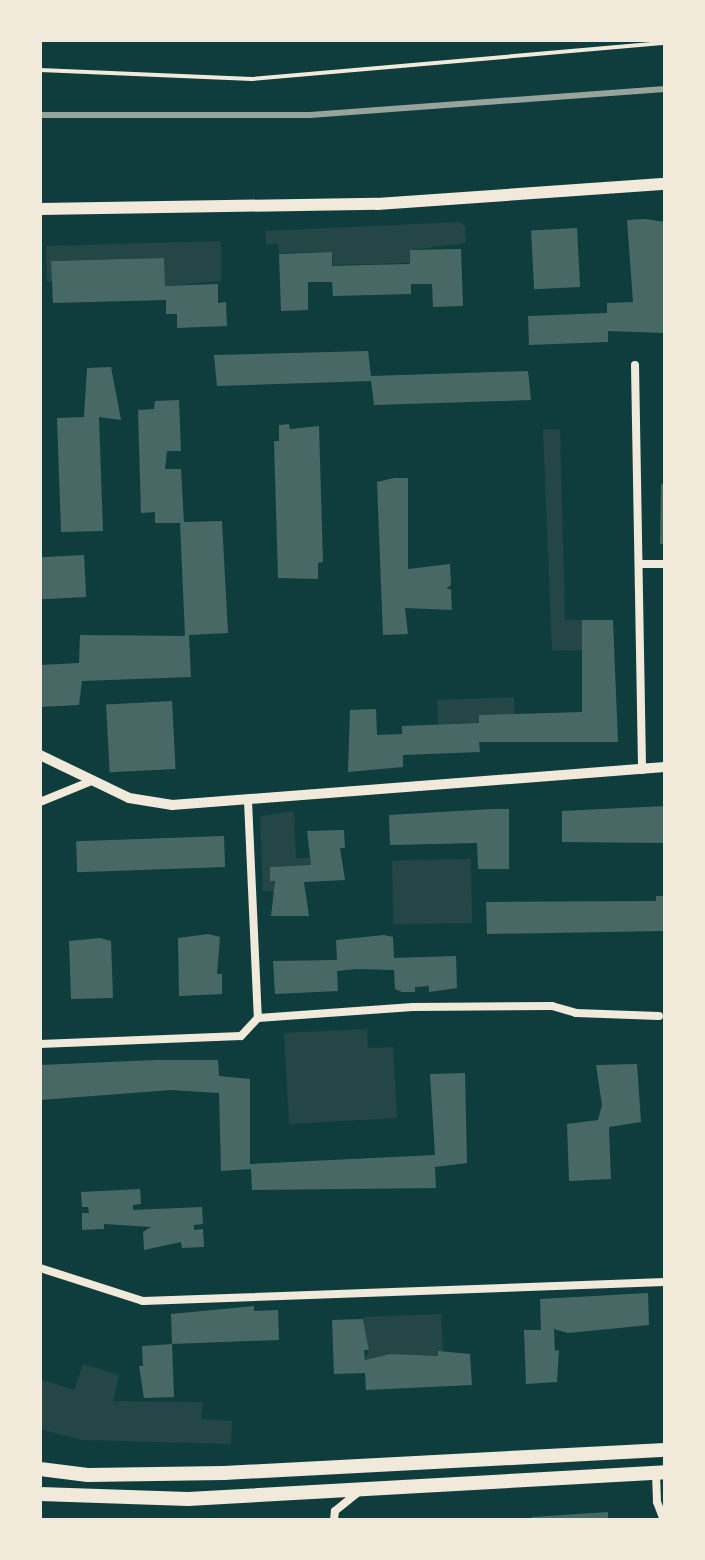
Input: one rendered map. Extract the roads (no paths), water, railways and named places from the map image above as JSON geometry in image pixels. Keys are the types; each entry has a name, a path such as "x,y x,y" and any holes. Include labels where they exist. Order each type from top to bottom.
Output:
{"main road":[{"path":"40,209 377,204 665,184"},
{"path":"40,1469 88,1475 224,1473 665,1450"},
{"path":"40,1494 188,1499 660,1473"}],"street":[{"path":"635,365 642,770"},
{"path":"640,564 665,564"},
{"path":"40,755 89,782 155,804 248,801 665,767"},
{"path":"40,802 89,782"},
{"path":"248,801 258,1018"},
{"path":"40,1044 241,1036 258,1018 493,1005 659,1016"},
{"path":"40,1268 143,1301 665,1282"},
{"path":"660,1473 657,1502 664,1520"},
{"path":"334,1520 335,1511 360,1491"}],"lane":[{"path":"40,70 252,79 665,43"}],"railway":[{"path":"40,115 310,115 665,89"}]}
